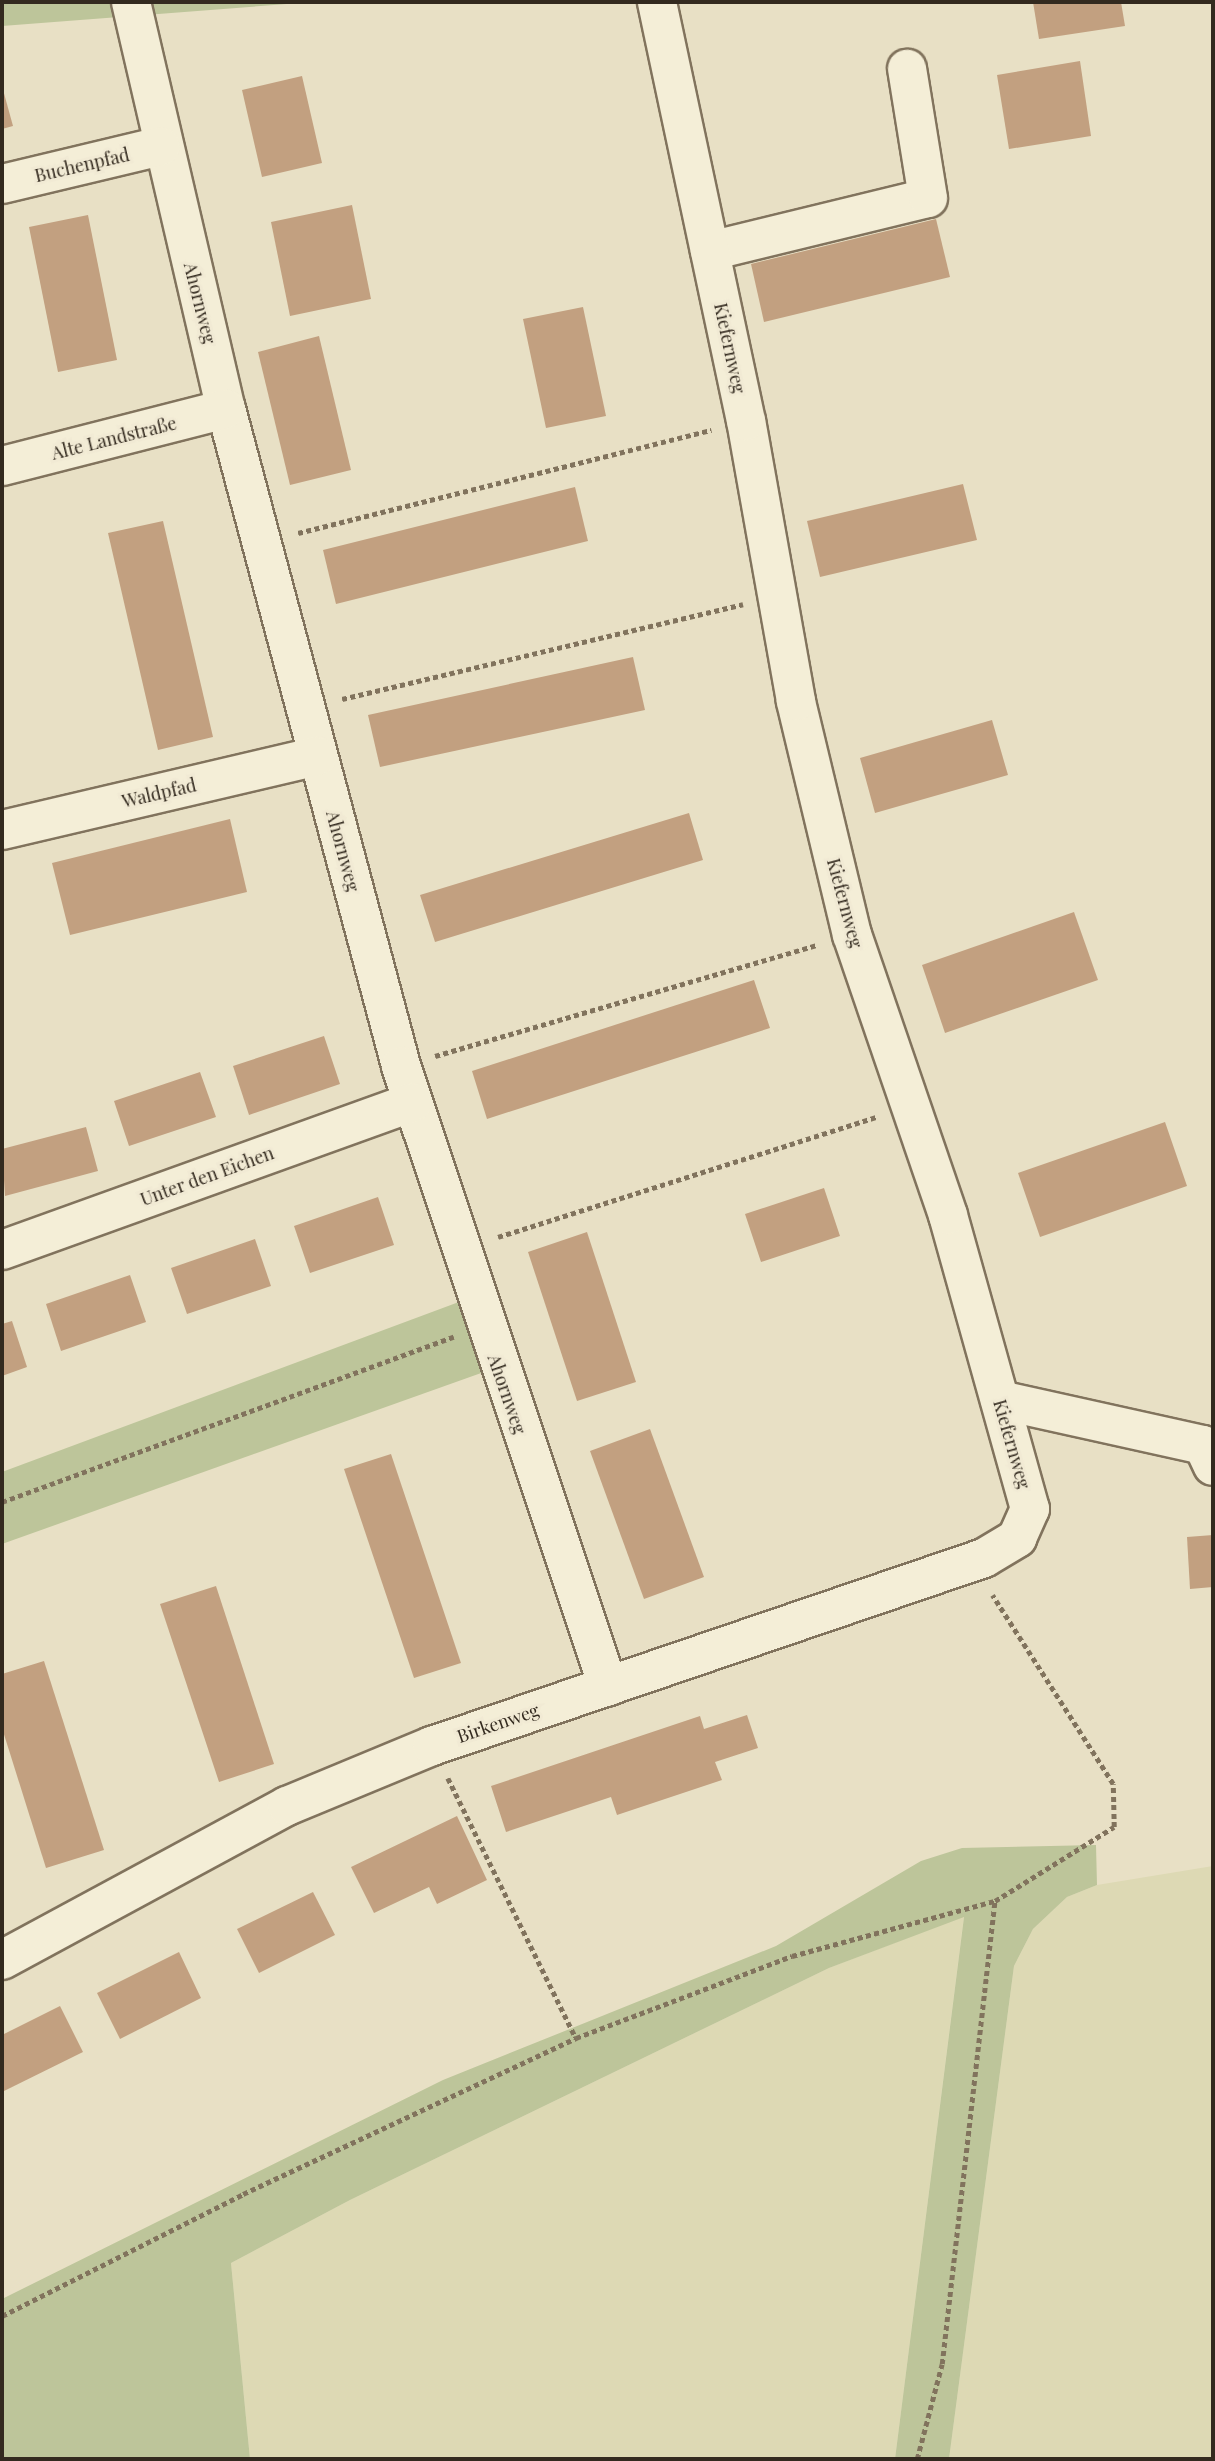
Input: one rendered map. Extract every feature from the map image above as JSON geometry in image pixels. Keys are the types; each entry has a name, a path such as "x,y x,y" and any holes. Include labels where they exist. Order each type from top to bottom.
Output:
{"street":[{"name":"Ahornweg","path":"131,2 162,146 226,409 401,1066 484,1326 608,1686"},
{"name":"Kiefernweg","path":"657,2 746,421 776,596 852,935 912,1106 1030,1508 1017,1538"},
{"path":"710,251 928,198 907,69"},
{"name":"Buchenpfad","path":"2,184 162,146"},
{"name":"Alte Landstraße","path":"2,466 226,409"},
{"name":"Waldpfad","path":"2,830 317,756"},
{"name":"Unter den Eichen","path":"2,1250 412,1102"},
{"path":"1000,1400 1203,1445 1213,1466"},
{"name":"Birkenweg","path":"2,1960 288,1806 432,1746 971,1562 1017,1538"}],"path":[{"path":"260,542 746,421"},
{"path":"304,708 776,596"},
{"path":"401,1066 852,935"},
{"path":"460,1249 912,1106"},
{"path":"2,1502 484,1326"},
{"path":"2,2316 243,2194 576,2038 792,1956 995,1901 1114,1828 1113,1784 971,1562"},
{"path":"432,1746 576,2038"},
{"path":"917,2459 942,2364 995,1901"}],"shaded area":[{"path":"1213,1866 1213,2459 949,2459 1014,1966 1033,1929 1067,1897 1097,1885"},
{"path":"964,1916 895,2459 250,2459 231,2263 350,2200 829,1968"}],"green space":[{"path":"2,2 313,2 2,26"},
{"path":"475,1296 498,1367 2,1544 2,1472"},
{"path":"1096,1845 1097,1885 1067,1897 1033,1929 1014,1966 949,2459 895,2459 964,1917 829,1968 350,2200 231,2263 250,2459 2,2459 2,2299 443,2080 776,1946 921,1861 962,1848"}],"building":[{"path":"1033,2 1121,2 1125,26 1039,39"},
{"path":"1080,61 1091,136 1009,149 997,75"},
{"path":"302,76 322,163 262,177 242,90"},
{"path":"2,86 13,126 2,129"},
{"path":"352,205 371,299 290,316 271,222"},
{"path":"88,215 117,360 58,372 29,227"},
{"path":"936,219 950,277 764,322 751,264"},
{"path":"583,307 606,416 546,428 523,319"},
{"path":"319,336 351,470 290,485 258,352"},
{"path":"963,484 977,540 820,577 807,521"},
{"path":"575,487 588,541 336,604 323,550"},
{"path":"163,521 213,737 158,750 108,533"},
{"path":"633,657 645,710 380,767 368,715"},
{"path":"992,720 1008,775 875,813 860,758"},
{"path":"689,813 703,860 435,942 420,895"},
{"path":"230,819 247,892 70,935 52,863"},
{"path":"1074,912 1098,980 945,1033 922,965"},
{"path":"754,980 770,1028 487,1119 472,1071"},
{"path":"324,1036 340,1084 249,1115 233,1066"},
{"path":"200,1072 216,1117 129,1146 114,1101"},
{"path":"1165,1122 1187,1186 1040,1237 1018,1173"},
{"path":"86,1127 98,1171 5,1196 2,1149"},
{"path":"824,1188 840,1236 761,1262 745,1214"},
{"path":"378,1197 394,1245 310,1273 294,1226"},
{"path":"587,1232 636,1382 577,1401 528,1252"},
{"path":"255,1239 271,1286 187,1314 171,1268"},
{"path":"130,1275 146,1322 61,1351 46,1304"},
{"path":"12,1321 27,1367 2,1376 2,1324"},
{"path":"650,1429 704,1577 644,1599 590,1451"},
{"path":"391,1454 461,1663 414,1678 344,1469"},
{"path":"1213,1535 1213,1587 1190,1589 1187,1537"},
{"path":"216,1586 274,1764 219,1782 160,1604"},
{"path":"44,1661 104,1850 46,1868 2,1728 2,1674"},
{"path":"747,1715 758,1748 715,1762 722,1780 617,1815 611,1797 506,1832 491,1786 700,1716 704,1729"},
{"path":"457,1816 487,1880 437,1904 429,1887 374,1913 351,1867"},
{"path":"313,1892 335,1935 259,1973 237,1929"},
{"path":"179,1952 201,1998 120,2039 97,1993"},
{"path":"60,2006 83,2052 2,2092 2,2035"}]}
